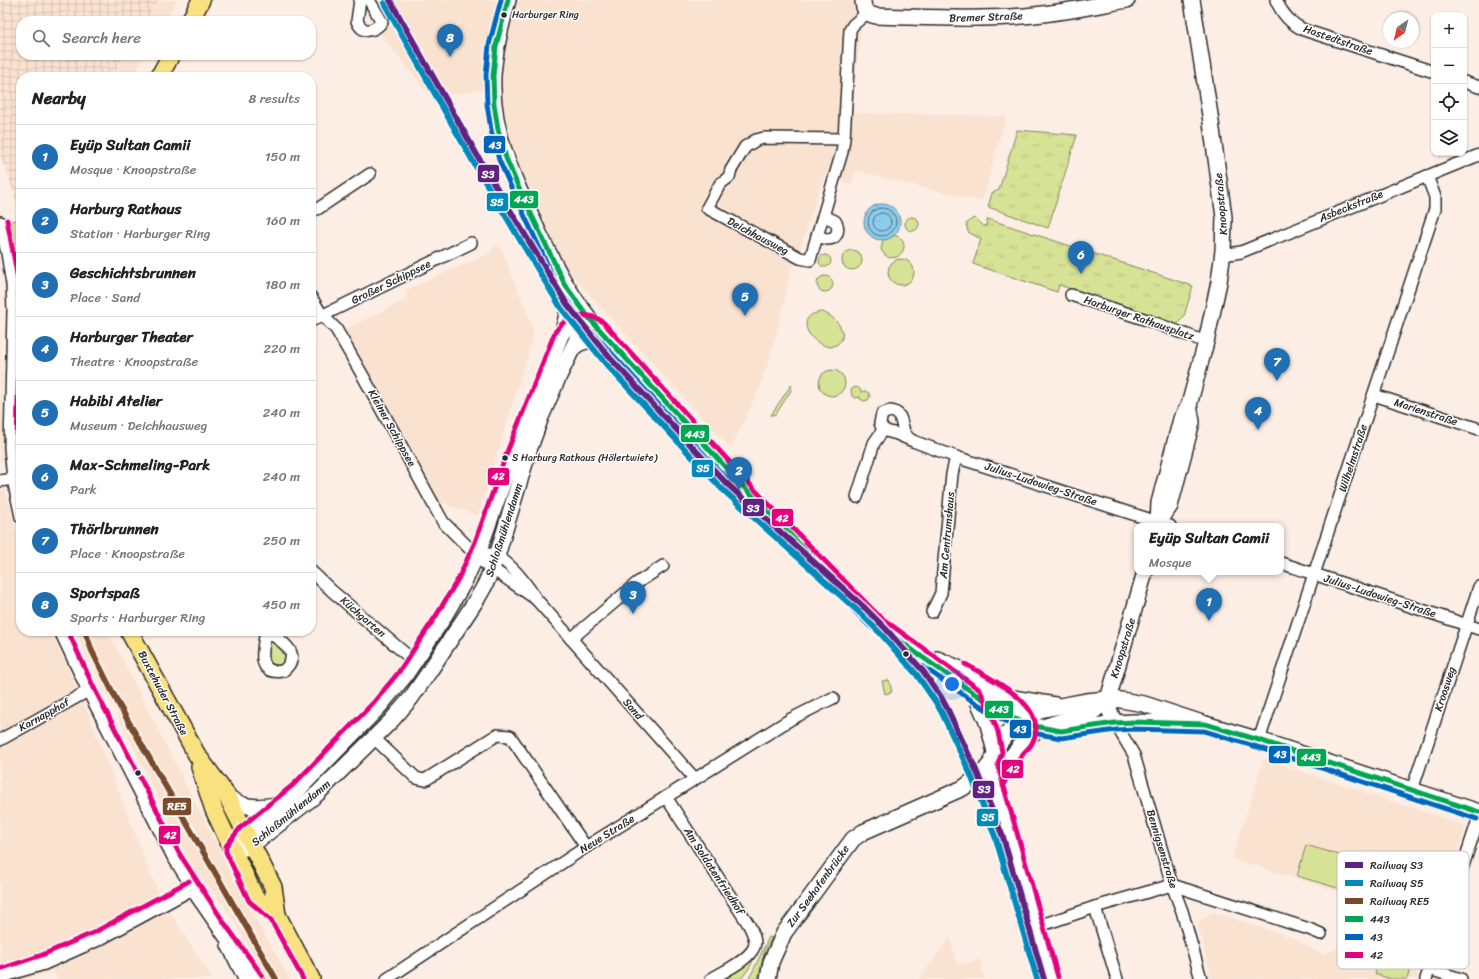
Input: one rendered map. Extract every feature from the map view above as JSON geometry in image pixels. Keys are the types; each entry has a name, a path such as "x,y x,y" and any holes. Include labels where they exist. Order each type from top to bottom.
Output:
{"main road":[{"path":"193,16 201,0"},
{"path":"508,0 496,46 493,76 494,104 498,130 506,158 535,224 582,316 590,323 598,327 750,495 874,621 975,694 1028,728 1060,731 1115,723 1134,722 1205,724"},
{"name":"Bremer Straße","path":"865,7 876,16 932,18 1010,17 1051,13 1127,0"},
{"name":"Knoopstraße","path":"1163,523 1170,506 1192,422 1189,405 1206,342 1219,282 1222,255 1224,217 1192,0"},
{"path":"162,72 168,60"},
{"name":"Schloßmühlendamm","path":"232,850 246,848 249,839 279,805 311,777 394,691 415,662 460,589 477,556 526,422 563,331 568,310 568,297 565,285"},
{"path":"563,331 582,316"},
{"name":"Schloßmühlendamm","path":"249,839 317,794 374,738 408,702 430,672 477,599 494,562 539,424 558,378 573,348 582,316"},
{"path":"573,348 581,342 591,341 619,350"},
{"name":"Knoopstraße","path":"1108,699 1144,575"},
{"name":"Buxtehuder Straße","path":"132,636 197,756 227,796 273,887 277,915 311,979"},
{"path":"915,652 938,659 960,669 1015,703 1028,728"},
{"path":"415,662 430,672"},
{"path":"975,694 988,724 996,784 1051,979"},
{"path":"1006,697 1060,706"},
{"path":"1108,699 1110,712 1115,723"},
{"path":"1028,728 1094,711 1108,699"},
{"path":"996,784 1028,728 1043,709 1086,701 1108,699 1140,703 1259,740 1479,812"},
{"path":"361,726 374,738"},
{"name":"Zur Seehafenbrücke","path":"768,979 771,962 784,933 853,839 863,832 963,788 982,774 1004,738 1028,728"},
{"name":"Buxtehuder Straße","path":"197,756 214,810 255,897 277,915"},
{"name":"Zur Seehafenbrücke","path":"963,788 996,784"},
{"path":"227,796 237,803 248,807 279,805"},
{"path":"0,976 44,962 98,938 192,888 256,979"}],"street":[{"path":"360,0 357,21 362,28 369,30 377,27 382,22 369,0"},
{"name":"Hastedtstraße","path":"1276,0 1286,17 1295,25 1304,30 1431,71"},
{"path":"824,216 835,220 838,228 836,235 828,239 818,236 842,152 850,30 865,7"},
{"path":"1467,83 1479,87"},
{"name":"Deichhausweg","path":"818,236 810,260 800,258 707,208 720,184 729,177 745,147 756,140 764,138 844,139"},
{"name":"Asbeckstraße","path":"1222,255 1241,252 1479,155"},
{"path":"316,209 370,174"},
{"name":"Wilhelmstraße","path":"1259,740 1435,209 1435,197 1427,176"},
{"path":"0,222 7,253 12,290 13,318 10,447 16,493"},
{"name":"Großer Schippsee","path":"316,318 471,243"},
{"name":"Harburger Rathausplatz","path":"1071,295 1147,320 1206,342"},
{"name":"Kleiner Schippsee","path":"316,305 322,315 336,329 443,522 477,556"},
{"name":"Marienstraße","path":"1374,395 1479,429"},
{"path":"857,497 874,443 884,430 880,423 881,416 887,412 894,412 901,418 904,434 912,441"},
{"name":"Julius-Ludowieg-Straße","path":"884,430 912,441 1156,523"},
{"name":"Am Centrumshaus","path":"932,612 941,593 952,474 956,456"},
{"path":"0,481 13,479"},
{"name":"Sand","path":"477,556 494,562 536,599 695,779"},
{"name":"Julius-Ludowieg-Straße","path":"1284,564 1479,629"},
{"path":"571,639 637,583 663,566"},
{"name":"Küchgarten","path":"316,576 415,662"},
{"name":"Kroosweg","path":"1412,790 1479,587"},
{"path":"62,636 88,691 173,857 192,888"},
{"name":"Karnapphof","path":"0,740 88,691"},
{"name":"Neue Straße","path":"387,979 586,847 801,713 833,698"},
{"name":"Bennigsenstraße","path":"1115,723 1134,755 1172,885 1182,910 1201,979"},
{"path":"374,738 416,778 425,780 497,735 510,736 586,847"},
{"name":"Am Soldatenfriedhof","path":"666,797 749,925 754,937 754,948 750,954 743,960 711,979"},
{"path":"1468,851 1479,817"},
{"path":"1036,927 1095,907 1172,885 1321,934"},
{"path":"1095,907 1117,979"},
{"path":"217,925 244,979"},
{"path":"1427,974 1461,979"}],"shaded area":[{"path":"0,0 158,0 149,16 16,16 16,60 122,60 115,72 16,72 16,200 6,169 0,157"},
{"path":"158,0 177,0 168,16 149,16"},
{"path":"376,0 864,0 852,113 1006,116 982,202 856,171 852,185 824,175 796,262 790,271 779,324 767,368 762,377 764,378 731,449 568,271 535,218 512,153 500,88 431,97 378,31 393,26"},
{"path":"122,60 142,60 136,72 115,72"},
{"path":"499,244 532,324 533,337 478,516 437,501 357,361 345,329 407,299 405,290 493,252 492,248"},
{"path":"0,319 4,459 0,460"},
{"path":"5,489 16,529 16,636 53,636 90,718 158,893 212,979 57,979 53,971 29,979 0,979 0,491"},
{"path":"79,636 111,636 239,889 290,979 267,979 223,904 192,867 114,708 86,655"},
{"path":"1264,759 1466,826 1458,851 1337,851 1337,891 1232,859"},
{"path":"1214,912 1293,938 1323,955 1337,948 1337,969 1419,969 1416,979 1212,979 1198,926 1200,922"},
{"path":"950,938 957,965 980,960 985,979 919,979"}],"green space":[{"path":"1017,130 1077,135 1048,228 988,207 992,193 999,190"},
{"path":"912,217 917,219 919,224 917,229 912,231 907,229 905,224 907,219"},
{"path":"975,218 985,227 988,219 1193,286 1184,316 1177,325 1059,285 1057,292 973,264 981,239 968,232 966,224"},
{"path":"16,220 16,247 11,221"},
{"path":"895,235 902,239 904,249 897,257 889,258 881,249 883,240"},
{"path":"848,250 856,250 862,256 862,264 856,270 848,270 842,264 842,256"},
{"path":"827,255 830,256 830,266 823,267 820,266 819,259 820,256"},
{"path":"901,259 910,263 914,272 910,281 901,285 892,281 888,272 892,263"},
{"path":"825,276 832,281 833,284 828,291 825,292 818,287 817,284 822,277"},
{"path":"822,312 838,323 841,329 842,339 838,344 831,347 816,341 810,336 807,330 806,323 808,318 813,314"},
{"path":"832,370 841,374 845,383 841,392 832,396 823,392 819,383 823,374"},
{"path":"791,385 792,387 790,392 776,414 771,415"},
{"path":"857,387 861,390 861,392 865,391 869,393 870,397 868,400 864,401 860,399 860,397 855,398 852,396 851,390"},
{"path":"272,641 281,648 285,656 282,664 272,665 268,659 270,642"},
{"path":"889,680 892,692 885,694 882,681"},
{"path":"1306,845 1337,854 1337,888 1297,876"},
{"path":"769,937 772,938 765,950 758,979 748,979 752,973"},
{"path":"757,952 750,967 741,979 725,979 746,963"},
{"path":"1376,969 1410,969 1407,979 1391,979 1375,974"}],"water":[{"path":"886,204 895,209 899,215 899,229 895,235 886,240 878,240 869,235 865,229 864,218 869,209 875,205"}],"rail line":[{"name":"S3","path":"390,0 481,162 567,304 610,358 726,483 865,608 886,629 923,671 941,697 976,770 1003,837 1044,979"},
{"name":"S5","path":"384,3 475,165 561,308 605,363 721,488 860,613 881,634 917,675 935,701 970,773 996,839 1037,979"},
{"name":"RE5","path":"87,636 92,651 119,705 276,979"}],"transit line":[{"name":"43","path":"501,0 489,45 486,75 487,104 491,130 499,160 559,289 584,323 733,486 869,626 911,658 971,700 1010,724 1027,732 1061,738 1116,730 1134,729 1204,731 1477,819"},
{"name":"443","path":"508,0 496,46 493,76 494,104 498,129 506,158 517,184 565,285 589,318 738,481 874,621 975,694 1013,718 1029,725 1061,731 1115,723 1134,722 1205,724 1259,740 1479,812"},
{"name":"42","path":"7,220 16,268"},
{"name":"42","path":"303,979 271,920 249,901 226,852 226,846 241,827 293,785 373,703 398,673 436,616 458,579 475,542 507,452 555,332 560,326 571,318 584,315 597,318 603,322 755,490 879,616 980,690 998,732 1002,752 998,764 1000,773 1058,977"},
{"name":"42","path":"70,636 94,688 179,853 223,921 262,975"},
{"name":"42","path":"965,664 989,677 1016,696 1027,706 1034,718 1036,731 1031,745 1023,754 1003,785 1006,793"},
{"name":"42","path":"0,969 42,955 95,932 189,881"}],"place":[{"name":"Harburger Ring","path":"504,15"},
{"name":"Sportspaß","path":"450,57"},
{"name":"Max-Schmeling-Park","path":"1081,274"},
{"name":"Habibi Atelier","path":"745,316"},
{"name":"Thörlbrunnen","path":"1277,381"},
{"name":"Harburger Theater","path":"1258,430"},
{"name":"S Harburg Rathaus (Hölertwiete)","path":"505,458"},
{"name":"Harburg Rathaus","path":"739,490"},
{"name":"Geschichtsbrunnen","path":"633,614"},
{"name":"Eyüp Sultan Camii","path":"1209,621"}]}
